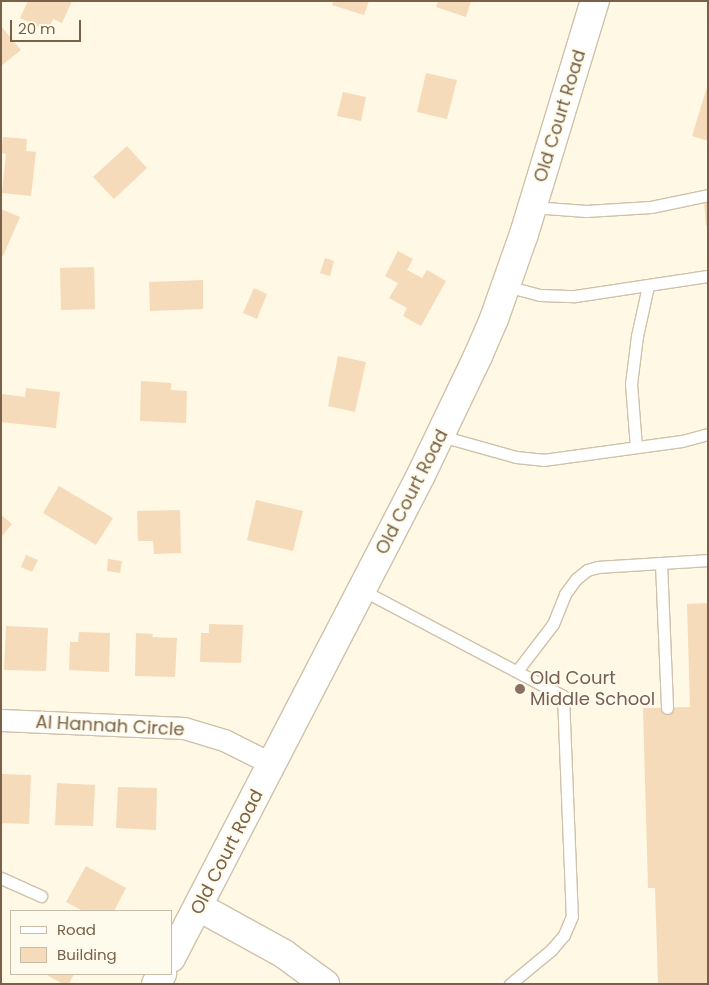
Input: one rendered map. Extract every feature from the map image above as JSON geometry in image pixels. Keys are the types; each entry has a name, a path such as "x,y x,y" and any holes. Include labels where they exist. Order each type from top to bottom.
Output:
{"main road":[{"name":"Old Court Road","path":"172,956 441,436 478,356 506,286 595,1"},
{"path":"199,907 276,949 325,984"}],"street":[{"name":"Al Hannah Circle","path":"1,720 184,728 224,740 272,764"}],"lane":[{"path":"532,207 595,211 652,207 708,195"},
{"path":"506,286 540,295 575,296 708,276"},
{"path":"636,447 631,384 637,336 648,286"},
{"path":"441,436 516,456 543,460 682,441 708,434"},
{"path":"517,671 552,624 570,586 587,570 708,560"},
{"path":"661,563 667,708"},
{"path":"362,590 564,696 572,916 564,935 551,950 510,984"},
{"path":"1,878 41,896"}],"building":[{"path":"28,1 72,1 62,23 53,19 48,31 20,18"},
{"path":"334,1 369,1 364,15 332,5"},
{"path":"438,1 471,1 466,17 436,7"},
{"path":"1,26 21,50 1,66"},
{"path":"426,73 457,80 447,119 417,112"},
{"path":"708,87 708,141 692,136"},
{"path":"343,92 366,97 361,121 337,116"},
{"path":"3,137 27,139 26,151 36,152 31,196 2,193 6,154 1,153"},
{"path":"127,146 147,168 114,199 93,177"},
{"path":"704,201 708,201 708,226 706,226"},
{"path":"1,209 20,217 3,256 1,255"},
{"path":"398,251 413,259 407,270 422,278 427,270 446,281 421,326 403,316 407,308 389,298 398,283 385,276"},
{"path":"325,258 334,261 330,276 320,273"},
{"path":"94,267 95,309 61,310 60,268"},
{"path":"203,280 203,309 150,311 149,282"},
{"path":"254,288 267,294 257,319 243,313"},
{"path":"338,356 366,362 355,412 328,406"},
{"path":"141,381 171,383 171,390 187,391 186,423 140,421"},
{"path":"26,388 60,392 56,428 1,422 2,394 25,397"},
{"path":"59,486 113,518 96,545 43,513"},
{"path":"256,500 303,511 293,551 247,540"},
{"path":"180,510 181,553 154,554 153,541 138,541 137,511"},
{"path":"1,515 12,524 1,537"},
{"path":"26,555 38,560 32,572 21,567"},
{"path":"108,559 122,561 120,573 107,571"},
{"path":"708,603 708,984 658,984 655,888 648,888 643,708 690,707 687,604"},
{"path":"209,624 243,625 241,663 200,662 201,633 209,633"},
{"path":"6,626 48,628 46,671 4,670"},
{"path":"79,632 110,633 109,672 69,670 70,642 78,642"},
{"path":"136,633 153,634 152,637 177,638 175,677 135,676"},
{"path":"1,774 31,775 29,824 1,823"},
{"path":"57,783 95,785 93,826 55,825"},
{"path":"118,787 157,788 156,830 116,828"},
{"path":"86,866 126,888 115,910 81,910 66,902"},
{"path":"47,975 74,975 69,984 63,984"}],"place":[{"name":"Old Court Middle School","path":"520,689"}]}
